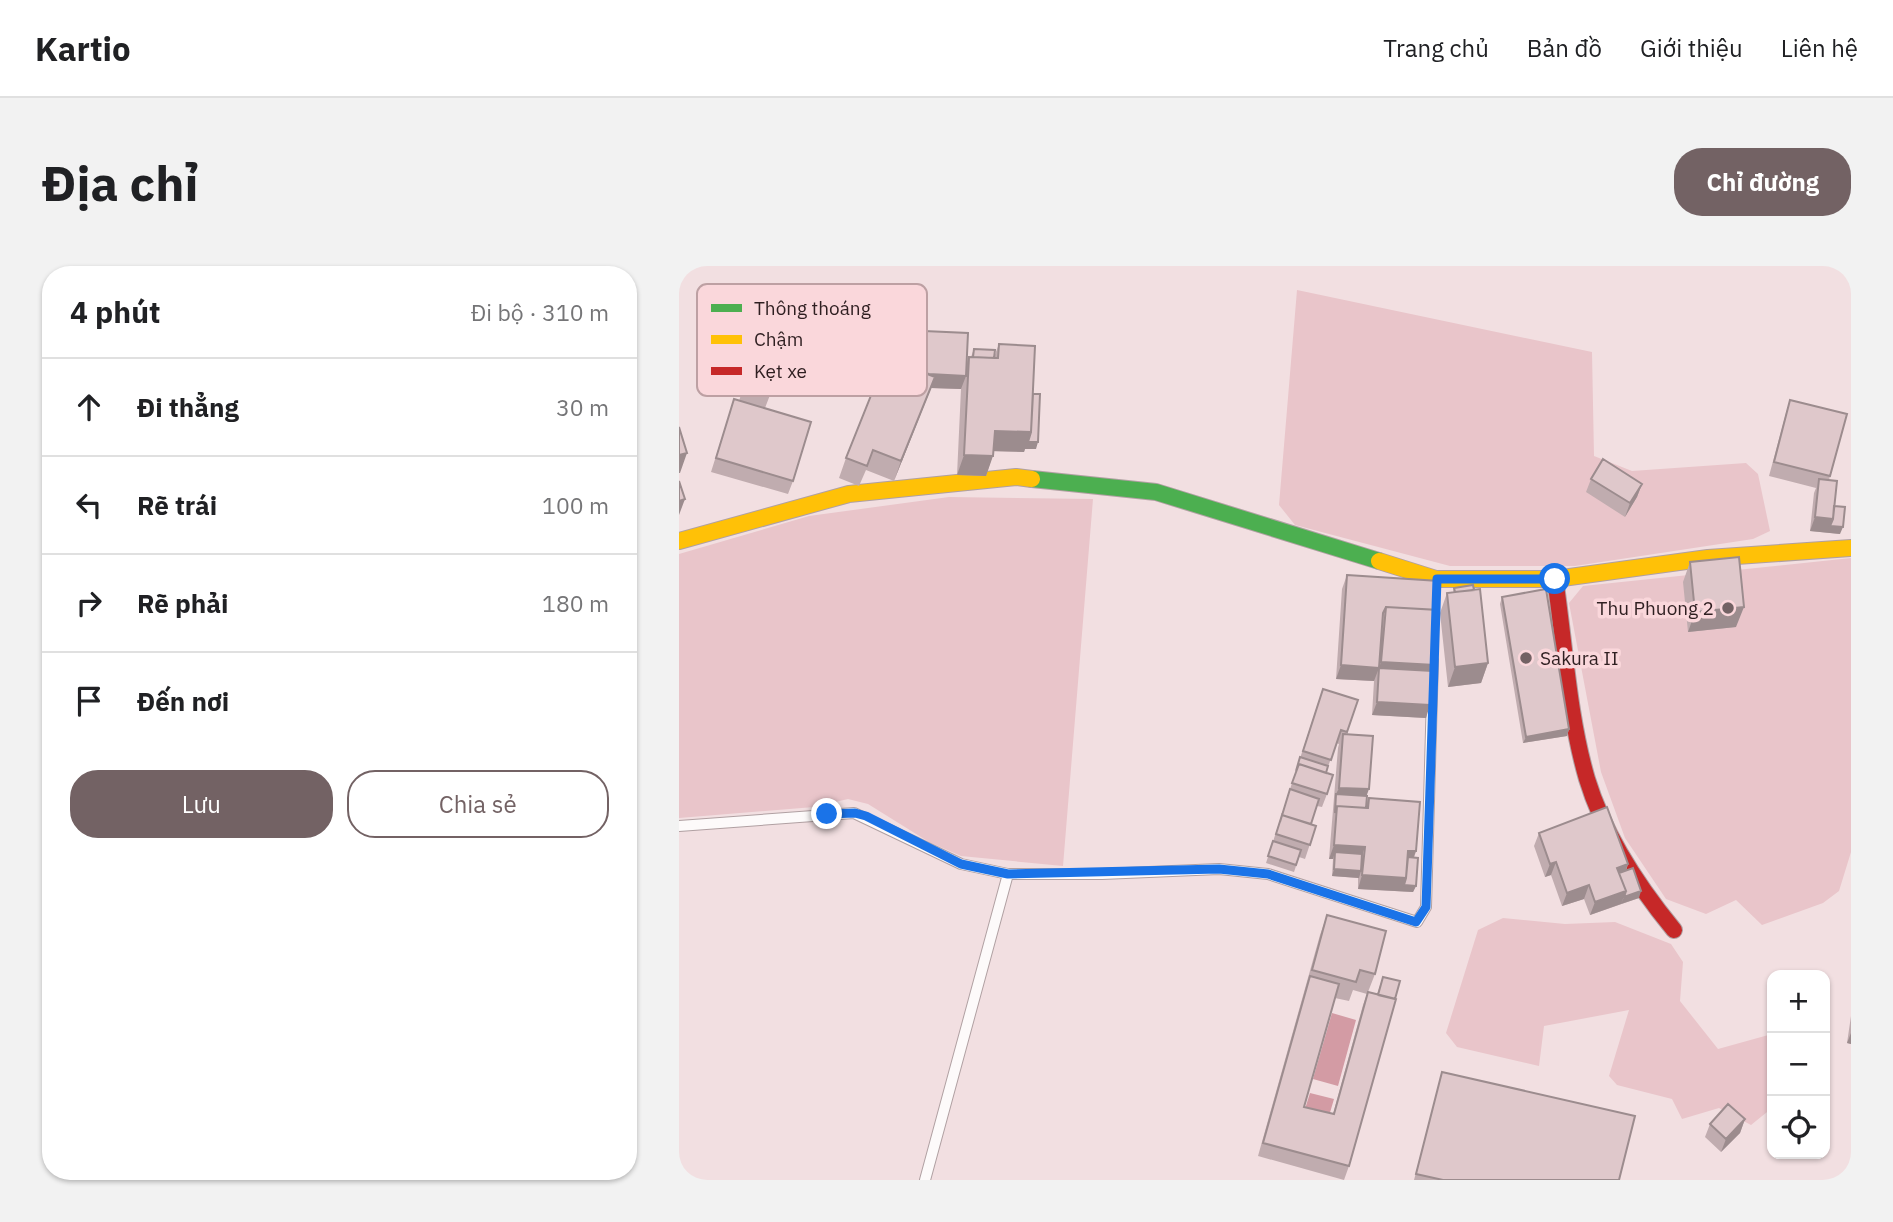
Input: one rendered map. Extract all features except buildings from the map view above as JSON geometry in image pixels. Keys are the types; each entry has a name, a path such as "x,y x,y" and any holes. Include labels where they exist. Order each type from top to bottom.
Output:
{"street":[{"path":"679,541 849,494 1016,477 1156,492 1436,585 1555,579 1708,558 1851,548"},
{"path":"1555,579 1581,757 1614,844 1674,930"}],"lane":[{"path":"679,827 855,813 961,864 1008,874 1219,869 1268,874 1416,922 1426,907 1434,646"},
{"path":"925,1180 1008,874"}],"shaded area":[{"path":"1297,290 1592,352 1594,456 1632,471 1746,463 1758,474 1770,531 1753,539 1575,566 1450,566 1295,525 1279,505"},
{"path":"949,497 1093,499 1063,866 961,856 929,842 868,804 848,799 814,807 679,818 679,554 809,516"},
{"path":"1851,558 1851,852 1839,891 1823,903 1762,925 1736,900 1706,914 1666,899 1625,838 1601,772 1569,603 1583,586"},
{"path":"1503,918 1565,924 1615,922 1671,944 1683,962 1680,1001 1718,1049 1767,1035 1767,1112 1751,1125 1719,1108 1682,1119 1672,1099 1617,1085 1609,1076 1629,1010 1544,1026 1539,1066 1457,1047 1446,1033 1478,930"},
{"path":"1332,1013 1356,1020 1338,1086 1313,1079"},
{"path":"1310,1093 1334,1099 1329,1116 1305,1109"}],"traffic: fast":[{"path":"1032,479 1156,492 1379,561"}],"traffic: slow":[{"path":"679,541 849,494 1016,477 1032,479"},
{"path":"1379,561 1436,579 1555,579 1708,558 1851,548"}],"traffic: jam":[{"path":"1555,579 1571,705 1594,800 1623,859 1674,930"}],"place":[{"name":"Thu Phuong 2","path":"1728,608"},
{"name":"Sakura II","path":"1526,658"}],"route":[{"path":"827,814 855,813 866,816 961,864 1008,874 1102,874 1219,869 1268,874 1416,922 1426,907 1437,579 1555,579"}]}
